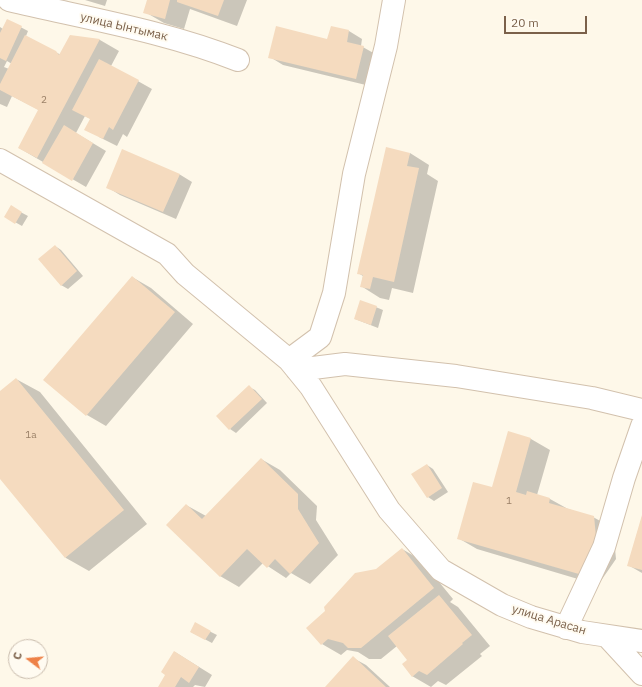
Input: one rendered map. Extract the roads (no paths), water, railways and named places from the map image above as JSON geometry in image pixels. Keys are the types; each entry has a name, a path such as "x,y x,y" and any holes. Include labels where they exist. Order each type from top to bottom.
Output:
{"street":[{"name":"улица Ынтымак","path":"9,0 176,40 215,51 238,60"},
{"path":"293,365 320,337 334,293 354,174 386,46 394,0"},
{"name":"улица Арасан","path":"0,160 167,254 185,274 293,365 311,387 389,510 441,570 502,605 531,617 566,628 642,641"},
{"path":"293,365 345,364 456,376 592,398 642,410"},
{"path":"566,628 604,547 624,478 642,426"},
{"path":"607,636 642,674"}]}
